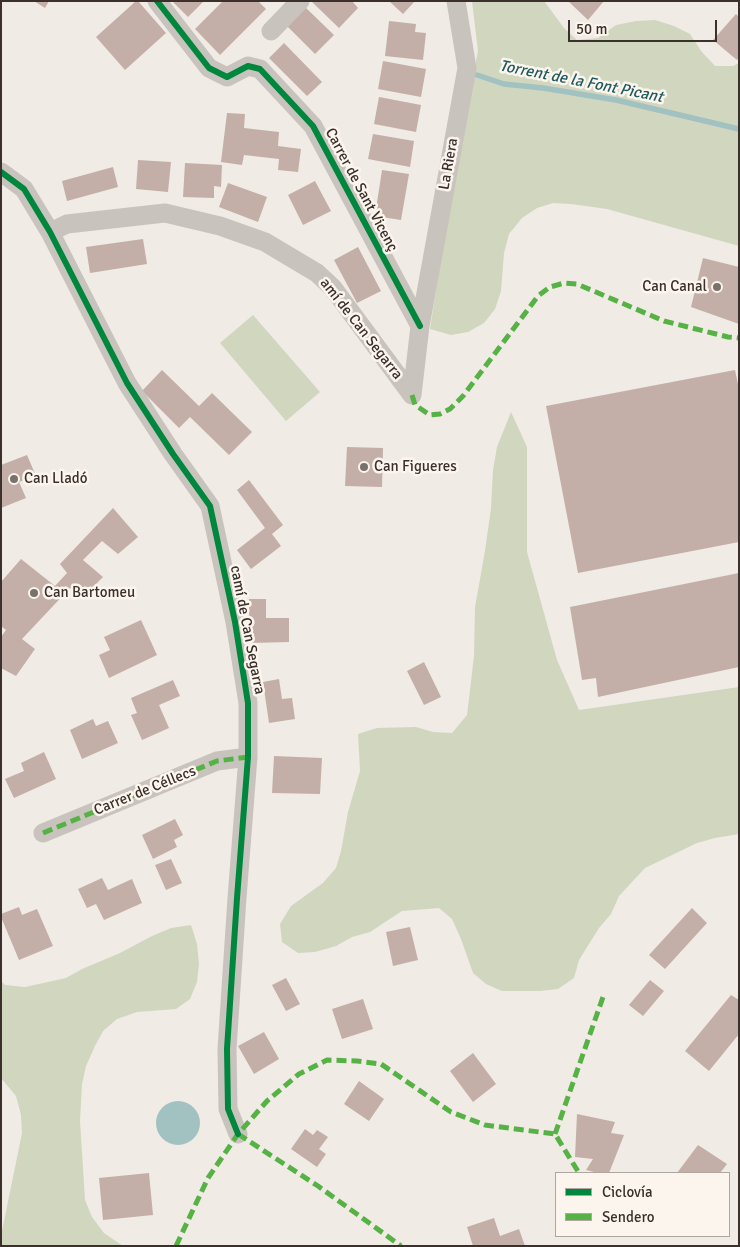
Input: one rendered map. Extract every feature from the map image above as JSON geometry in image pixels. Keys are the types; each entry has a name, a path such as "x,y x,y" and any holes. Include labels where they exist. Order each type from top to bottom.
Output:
{"street":[{"name":"Carrer de Sant Vicenç","path":"157,1 209,68 227,77 248,66 260,69 313,126 420,326"},
{"path":"270,31 300,1"},
{"name":"La Riera","path":"412,395 420,326 467,68 456,1"},
{"name":"camí de Can Segarra","path":"1,172 24,189 50,232 127,383 173,454 210,506 235,622 248,703 248,758 228,1049 228,1109 238,1134"},
{"name":"amí de Can Segarra","path":"50,232 67,224 165,213 220,226 265,242 317,273 333,288 412,395"},
{"name":"Carrer de Céllecs","path":"43,833 217,761 248,758"}],"green space":[{"path":"472,1 544,1 564,28 577,40 598,38 616,25 655,20 690,34 701,51 715,66 733,66 739,63 739,246 607,209 553,203 537,208 522,218 509,234 504,253 501,291 495,309 484,323 468,332 451,335 430,329 456,163 478,51"},
{"path":"253,315 320,392 286,421 220,343"},
{"path":"511,412 527,447 527,552 557,660 579,710 739,687 739,834 697,843 645,868 619,896 611,914 599,928 579,960 574,978 558,989 502,991 486,984 473,973 452,919 439,908 402,911 370,932 352,937 336,946 315,952 298,953 282,942 280,924 291,906 323,883 336,868 348,812 360,771 358,734 377,728 416,727 433,732 452,733 467,715 474,656 475,607 491,508 493,470 497,447"},
{"path":"191,925 197,944 199,964 197,982 190,999 176,1009 137,1012 117,1019 103,1031 86,1066 82,1084 80,1121 85,1200 92,1217 104,1233 123,1246 1,1246 1,1236 22,1133 21,1115 16,1096 1,1078 1,981 5,985 25,987 66,978 152,936 171,928"}],"water":[{"path":"182,1101 194,1107 199,1114 199,1132 194,1139 187,1144 174,1145 166,1142 159,1135 156,1119 159,1111 166,1104"}],"building":[{"path":"34,1 49,1 45,8"},
{"path":"136,1 166,33 125,70 96,37"},
{"path":"172,1 204,1 188,17"},
{"path":"223,1 258,1 266,9 220,55 195,29"},
{"path":"311,1 352,1 358,8 339,28"},
{"path":"389,1 415,1 403,14"},
{"path":"568,1 604,1 588,20"},
{"path":"305,7 334,35 315,54 287,26"},
{"path":"736,14 739,17 739,57 737,60 713,40"},
{"path":"389,21 416,24 415,32 426,33 423,60 385,56"},
{"path":"284,43 322,82 307,96 269,58"},
{"path":"383,61 426,69 421,97 378,89"},
{"path":"379,97 421,105 416,132 374,124"},
{"path":"227,113 245,114 244,128 279,132 278,146 301,149 298,172 278,170 279,159 244,155 242,165 221,162"},
{"path":"373,134 414,141 410,167 368,159"},
{"path":"138,160 171,162 168,192 136,189"},
{"path":"185,163 222,165 221,187 214,186 214,198 183,197"},
{"path":"113,167 118,187 67,201 62,181"},
{"path":"382,170 409,174 401,220 375,216"},
{"path":"315,181 331,211 303,225 288,195"},
{"path":"228,183 267,197 258,222 219,207"},
{"path":"143,239 147,264 90,273 86,247"},
{"path":"358,247 381,291 357,303 334,260"},
{"name":"Can Canal","path":"703,258 739,267 739,324 691,307"},
{"path":"162,370 199,406 212,393 252,432 229,455 190,417 179,428 142,391"},
{"path":"735,370 739,389 739,542 578,573 546,406"},
{"name":"Can Figueres","path":"347,447 383,448 382,487 345,486"},
{"name":"Can Lladó","path":"27,455 36,476 19,482 26,498 1,508 1,465"},
{"path":"249,480 283,525 272,534 281,546 251,569 237,550 265,528 237,490"},
{"name":"Can Bartomeu","path":"113,508 138,537 118,554 102,541 83,560 103,577 83,597 70,588 22,639 35,649 16,676 1,668 1,637 6,630 1,626 1,582 21,559 55,586 67,573 60,564"},
{"path":"739,573 739,667 598,697 596,678 582,680 570,607"},
{"path":"249,599 266,599 266,618 289,618 289,642 249,643"},
{"path":"141,620 157,655 109,678 99,655 110,650 104,637"},
{"path":"424,662 441,697 424,705 407,671"},
{"path":"279,679 282,699 292,698 295,719 269,723 263,682"},
{"path":"173,680 180,696 159,705 169,728 142,740 131,715 137,713 131,698"},
{"path":"93,719 96,726 108,721 118,743 82,759 70,730"},
{"path":"44,752 56,779 14,798 5,779 24,771 21,763"},
{"path":"274,756 322,758 320,794 272,793"},
{"path":"175,819 183,835 174,840 177,847 153,859 142,835"},
{"path":"171,859 182,883 166,890 155,865"},
{"path":"102,878 108,890 132,879 142,903 104,920 96,904 87,908 78,889"},
{"path":"19,907 22,915 37,909 53,946 19,960 1,914"},
{"path":"692,908 707,923 665,969 649,955"},
{"path":"410,927 418,960 393,966 386,932"},
{"path":"286,978 300,1004 286,1011 272,985"},
{"path":"650,980 664,991 643,1016 629,1005"},
{"path":"731,995 739,1000 739,1034 709,1071 685,1051"},
{"path":"363,999 373,1029 342,1039 332,1009"},
{"path":"264,1032 279,1059 254,1074 238,1046"},
{"path":"473,1053 496,1084 473,1102 450,1071"},
{"path":"359,1081 384,1099 369,1121 344,1104"},
{"path":"577,1114 615,1122 611,1133 624,1135 609,1172 586,1170 593,1159 575,1157"},
{"path":"305,1129 313,1135 317,1130 328,1137 319,1149 326,1154 317,1167 291,1149"},
{"path":"698,1145 727,1164 721,1172 678,1172"},
{"path":"149,1173 153,1215 103,1220 99,1178"},
{"path":"494,1218 500,1236 519,1229 525,1246 473,1246 467,1227"}],"waterway":[{"name":"Torrent de la Font Picant","path":"477,75 504,84 543,88 616,100 739,129"}],"marked path":[{"path":"412,395 415,405 430,415 440,414 450,409 463,396 538,296 550,287 564,283 577,284 664,321 739,338"},
{"path":"43,833 217,761 248,757"},
{"path":"555,1134 603,997"},
{"path":"176,1246 208,1178 238,1134 267,1101 299,1074 327,1060 381,1064 451,1112 485,1125 555,1134 578,1172"},
{"path":"238,1134 318,1186 401,1246"}],"cycle path":[{"path":"157,1 209,68 227,77 248,66 260,69 313,126 420,326"},
{"path":"1,172 24,189 50,232 127,383 173,454 210,506 235,622 248,703 248,757 227,1049 228,1109 238,1134"}],"place":[{"name":"Can Canal","path":"717,287"},
{"name":"Can Figueres","path":"364,467"},
{"name":"Can Lladó","path":"14,479"},
{"name":"Can Bartomeu","path":"34,593"}]}
